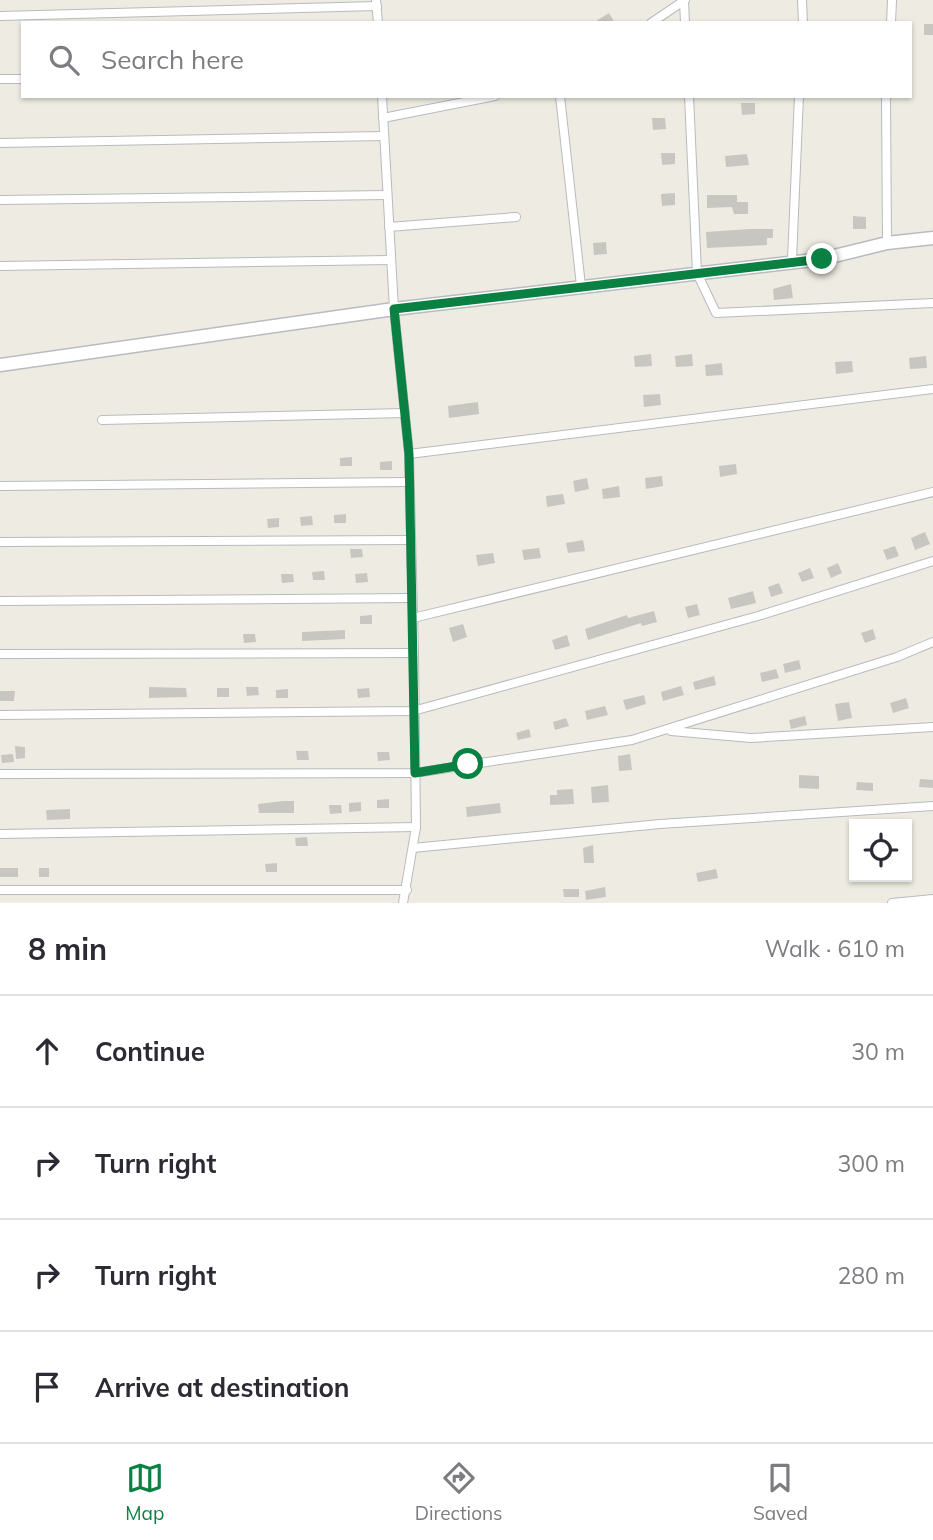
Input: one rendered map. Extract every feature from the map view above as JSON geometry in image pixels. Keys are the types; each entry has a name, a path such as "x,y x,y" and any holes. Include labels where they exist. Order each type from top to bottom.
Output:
{"street":[{"path":"653,21 685,0"},
{"path":"685,0 685,21"},
{"path":"803,0 803,21"},
{"path":"891,21 892,0"},
{"path":"0,16 377,3 378,21"},
{"path":"0,79 21,79"},
{"path":"382,98 394,309 409,454 416,827 403,903"},
{"path":"383,118 485,98"},
{"path":"560,98 581,286"},
{"path":"689,98 697,273 716,313 933,303"},
{"path":"792,260 799,98"},
{"path":"887,98 887,243"},
{"path":"0,143 384,136"},
{"path":"0,200 387,195"},
{"path":"389,227 516,217"},
{"path":"0,365 394,309 792,260 822,259 887,243 933,238"},
{"path":"0,266 391,260"},
{"path":"409,454 933,389"},
{"path":"102,420 405,413"},
{"path":"0,486 409,482"},
{"path":"413,618 933,492"},
{"path":"0,542 410,540"},
{"path":"0,715 413,711 758,616 933,561"},
{"path":"0,601 412,598"},
{"path":"0,774 415,773 632,740 668,731 731,707 897,657 933,642"},
{"path":"0,654 414,653"},
{"path":"668,731 751,738 933,727"},
{"path":"413,848 660,824 933,806"},
{"path":"0,834 416,827"},
{"path":"0,890 407,890"},
{"path":"892,903 933,899"}],"building":[{"path":"609,13 614,21 596,21"},
{"path":"924,24 933,24 933,35 924,35"},
{"path":"741,103 755,103 755,114 742,115"},
{"path":"652,118 665,118 666,129 653,130"},
{"path":"661,153 675,153 675,164 662,165"},
{"path":"747,154 749,165 726,167 725,156"},
{"path":"675,193 675,205 662,206 661,194"},
{"path":"707,195 737,195 737,202 748,202 748,214 734,214 732,207 707,208"},
{"path":"853,216 866,217 866,229 853,229"},
{"path":"773,229 773,238 767,238 767,245 707,248 706,232"},
{"path":"606,242 607,254 594,255 593,243"},
{"path":"791,284 793,298 774,300 773,289"},
{"path":"651,354 652,366 635,367 634,356"},
{"path":"692,354 693,366 676,367 675,356"},
{"path":"926,356 927,368 910,369 909,358"},
{"path":"852,361 853,372 836,374 835,362"},
{"path":"722,363 723,375 706,376 705,365"},
{"path":"660,394 661,405 644,407 643,395"},
{"path":"478,402 479,414 449,418 448,406"},
{"path":"352,457 352,466 340,466 340,458"},
{"path":"392,461 392,470 380,470 380,462"},
{"path":"736,464 737,474 720,477 719,466"},
{"path":"662,476 663,486 646,489 645,478"},
{"path":"587,478 589,489 575,492 573,481"},
{"path":"619,486 620,497 603,499 602,489"},
{"path":"563,494 565,504 547,507 546,496"},
{"path":"346,514 346,523 334,523 334,515"},
{"path":"312,516 313,525 301,526 300,517"},
{"path":"279,518 279,527 268,528 267,519"},
{"path":"925,532 930,544 915,550 911,538"},
{"path":"583,540 585,551 568,553 566,543"},
{"path":"895,546 899,556 887,560 883,550"},
{"path":"539,548 541,558 524,560 522,550"},
{"path":"350,549 362,549 363,557 351,558"},
{"path":"493,553 495,563 478,566 476,555"},
{"path":"838,563 842,573 831,578 827,568"},
{"path":"810,568 814,578 802,582 798,573"},
{"path":"324,571 325,580 313,580 312,572"},
{"path":"367,573 368,582 356,583 355,574"},
{"path":"281,574 293,574 294,582 282,583"},
{"path":"779,583 783,593 771,597 768,587"},
{"path":"753,591 756,603 731,609 728,598"},
{"path":"697,604 700,615 688,618 685,607"},
{"path":"654,611 657,622 642,626 641,623 588,640 585,629 627,615 628,618"},
{"path":"372,615 372,624 360,624 360,616"},
{"path":"463,624 467,637 453,642 449,628"},
{"path":"873,629 876,639 865,643 861,633"},
{"path":"345,630 345,639 302,641 302,632"},
{"path":"243,634 255,634 256,642 244,643"},
{"path":"567,635 570,646 555,650 552,640"},
{"path":"799,660 801,669 785,673 783,664"},
{"path":"776,669 779,678 762,682 760,673"},
{"path":"714,676 716,685 695,690 693,682"},
{"path":"681,686 684,695 663,701 661,692"},
{"path":"149,687 186,688 187,697 149,698"},
{"path":"246,687 258,687 259,695 247,696"},
{"path":"217,688 229,688 229,697 217,697"},
{"path":"369,688 370,697 358,698 357,689"},
{"path":"288,689 288,698 276,698 276,690"},
{"path":"0,691 15,691 14,701 0,701"},
{"path":"644,695 646,704 626,710 623,700"},
{"path":"906,698 909,708 893,713 890,703"},
{"path":"849,702 852,718 838,721 835,704"},
{"path":"605,706 608,715 587,720 585,711"},
{"path":"805,716 807,725 791,729 789,720"},
{"path":"566,718 569,726 555,730 553,722"},
{"path":"529,729 531,737 518,740 516,733"},
{"path":"15,746 25,747 25,758 16,759"},
{"path":"296,751 308,751 309,760 297,760"},
{"path":"377,752 389,752 390,760 378,761"},
{"path":"13,754 14,762 2,763 1,755"},
{"path":"630,754 632,770 619,771 618,756"},
{"path":"799,775 819,776 819,789 799,788"},
{"path":"920,779 933,780 933,788 919,787"},
{"path":"857,782 873,783 873,791 856,790"},
{"path":"608,785 609,802 592,803 591,787"},
{"path":"573,789 574,804 550,805 550,795 557,795 557,790"},
{"path":"389,799 389,808 377,808 377,800"},
{"path":"294,801 294,813 259,813 258,804"},
{"path":"361,802 361,811 349,812 349,803"},
{"path":"500,803 501,813 467,817 466,807"},
{"path":"329,805 341,805 342,813 330,814"},
{"path":"70,809 70,819 47,820 46,810"},
{"path":"307,837 308,846 296,846 295,838"},
{"path":"593,845 594,863 584,863 583,848"},
{"path":"277,863 277,872 266,872 265,864"},
{"path":"0,868 18,868 18,877 0,877"},
{"path":"39,868 49,868 49,877 39,877"},
{"path":"716,869 718,878 698,882 696,873"},
{"path":"605,887 606,897 586,900 585,891"},
{"path":"563,889 579,889 579,897 564,897"}],"route":[{"path":"468,764 415,773 409,454 394,309 792,260 822,259"}]}
